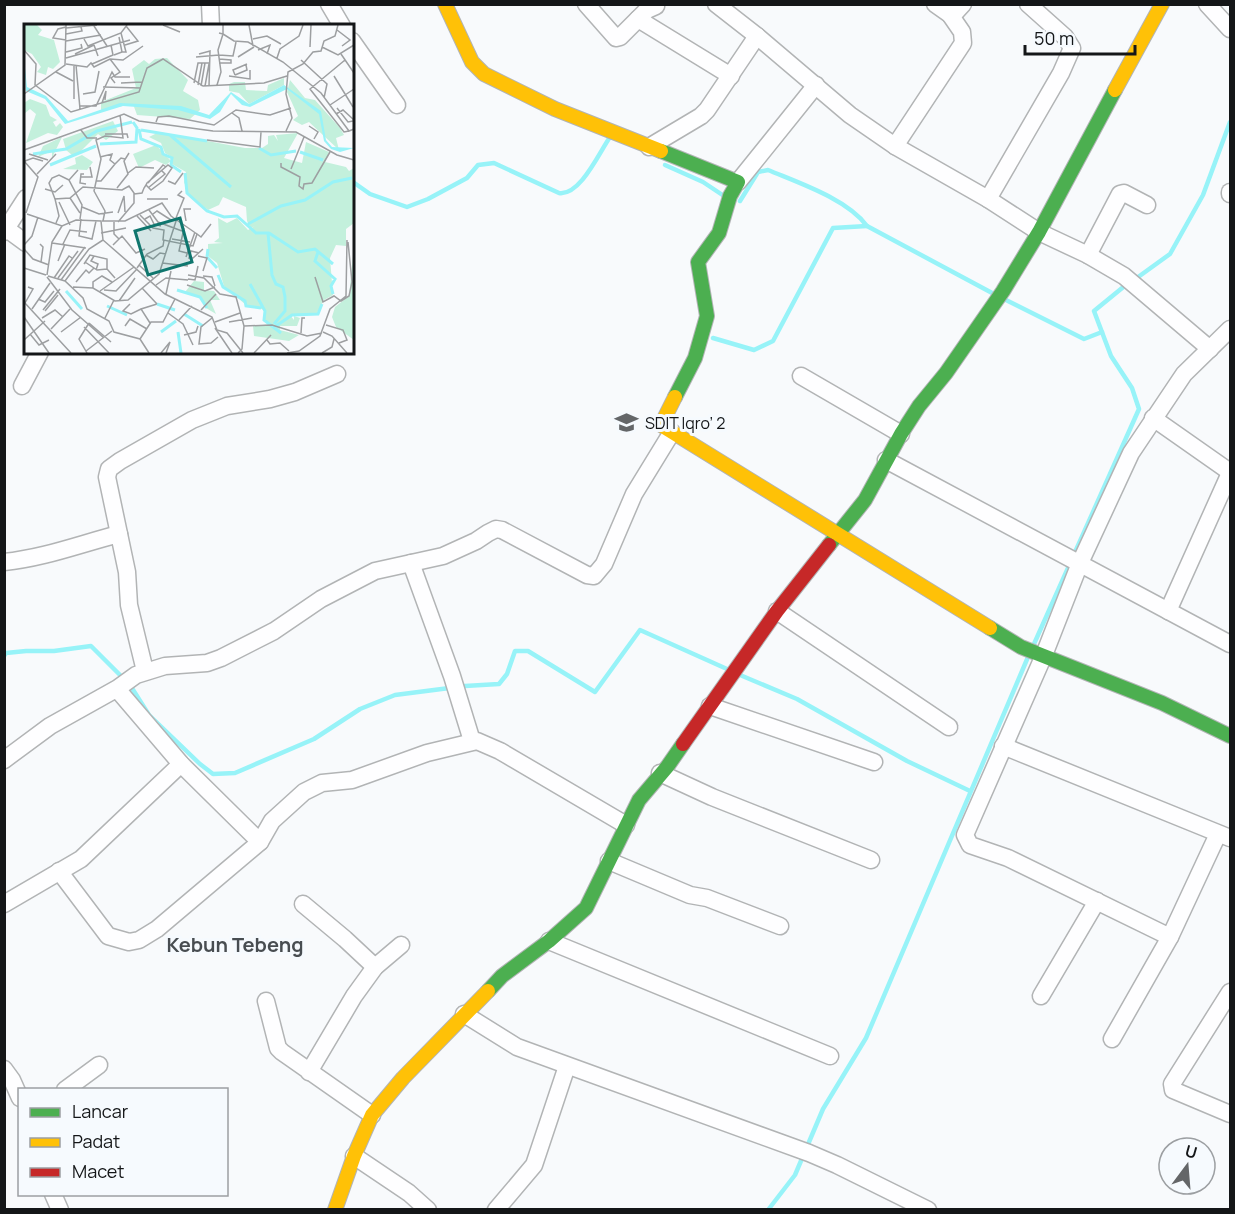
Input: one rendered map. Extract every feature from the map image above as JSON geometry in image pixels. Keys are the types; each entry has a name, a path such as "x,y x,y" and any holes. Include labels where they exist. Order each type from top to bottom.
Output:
{"street":[{"path":"210,4 210,24"},
{"path":"329,4 341,24"},
{"path":"445,4 471,62 484,74 555,110 736,184"},
{"path":"586,4 616,38 620,37 647,10 656,6"},
{"path":"716,4 758,36 850,115 895,146 988,199 1039,232 1088,255 1125,276 1210,349"},
{"path":"895,146 963,43 957,10 935,4"},
{"path":"988,199 1071,52 1071,45 1065,37 1028,4"},
{"path":"335,1209 372,1115 403,1078 502,976 549,941 586,908 639,800 667,767 777,612 865,500 901,434 1003,291 1039,232 1162,4"},
{"path":"1207,4 1230,29"},
{"path":"638,19 731,75"},
{"path":"649,147 701,116 707,110 758,36"},
{"path":"354,44 397,105"},
{"path":"816,85 736,184 715,240 701,254 698,262 707,316 695,358 661,425 1021,647 1162,704 1230,736"},
{"path":"1088,255 1120,194 1124,193 1147,205"},
{"path":"24,201 5,229 24,242"},
{"path":"1170,937 1008,858 970,845 965,835 1078,562 1131,453 1184,375 1230,329"},
{"path":"22,386 39,354"},
{"path":"140,673 126,572 107,477 109,469 192,420 227,406 270,399 295,392 337,374"},
{"path":"801,376 901,434"},
{"path":"1154,418 1229,468 1168,611"},
{"path":"4,760 50,726 118,689 140,673 165,666 207,663 221,658 274,631 321,599 375,571 443,556 496,530 502,530 587,575 594,576 604,564 634,494 672,432"},
{"path":"886,460 1230,644"},
{"path":"4,562 48,555 118,534"},
{"path":"411,563 452,676 472,741"},
{"path":"777,612 949,727"},
{"path":"118,689 181,764 260,842"},
{"path":"710,706 874,762"},
{"path":"59,872 108,936 129,942 139,940 157,929 260,842 273,821 304,792 322,783 352,780 427,753 472,741 483,743 500,751 542,778 626,825"},
{"path":"1003,746 1224,836 1112,1039"},
{"path":"4,904 81,859 181,764"},
{"path":"660,773 712,797 871,860"},
{"path":"609,861 690,895 707,898 780,926"},
{"path":"1041,996 1097,901"},
{"path":"303,904 375,967"},
{"path":"549,941 830,1056"},
{"path":"309,1072 354,996 375,967 401,945"},
{"path":"1230,993 1172,1084 1173,1090 1230,1114"},
{"path":"266,1001 278,1048 372,1115"},
{"path":"464,1014 518,1047 804,1151 928,1209"},
{"path":"66,1088 99,1065"},
{"path":"496,1209 534,1165 567,1066"},
{"path":"4,1069 18,1094"},
{"path":"354,1156 409,1193 428,1209"}],"waterway":[{"path":"1134,280 1170,254 1203,195 1230,122"},
{"path":"354,183 370,194 407,207 428,199 467,178 478,165 494,163 559,193 567,192 581,181 610,137"},
{"path":"665,165 703,182 724,196"},
{"path":"740,201 758,172 768,170 835,200 858,216 867,226 994,294"},
{"path":"713,338 754,350 773,341 833,228 867,226"},
{"path":"1034,644 1139,409 1132,388 1111,356 1094,311 1127,284"},
{"path":"1004,299 1084,339 1102,332"},
{"path":"130,685 149,715 213,774 235,773 314,739 360,709 395,695 499,684 507,674 515,651 528,651 595,692 640,630 727,669"},
{"path":"4,656 6,653 54,651 91,646 124,679"},
{"path":"768,1210 795,1175 823,1109 866,1038 1028,657"},
{"path":"740,675 797,699 907,761 970,791"}],"traffic: fast":[{"path":"829,545 865,500 919,406 946,373 1003,291 1039,232 1115,90"},
{"path":"661,151 738,182 730,196 719,233 698,262 707,316 695,358 675,397"},
{"path":"990,628 1021,647 1162,703 1230,736"},
{"path":"488,991 502,976 549,941 586,908 639,800 683,744"}],"traffic: slow":[{"path":"445,4 472,62 484,74 555,109 661,151"},
{"path":"1115,90 1162,4"},
{"path":"675,397 661,425 990,628"},
{"path":"335,1210 354,1156 372,1115 403,1078 488,991"}],"traffic: jam":[{"path":"683,744 777,611 829,545"}],"place":[{"name":"SDIT Iqro’ 2","path":"627,423"}],"district":[{"name":"Kebun Tebeng","path":"235,944"}]}
